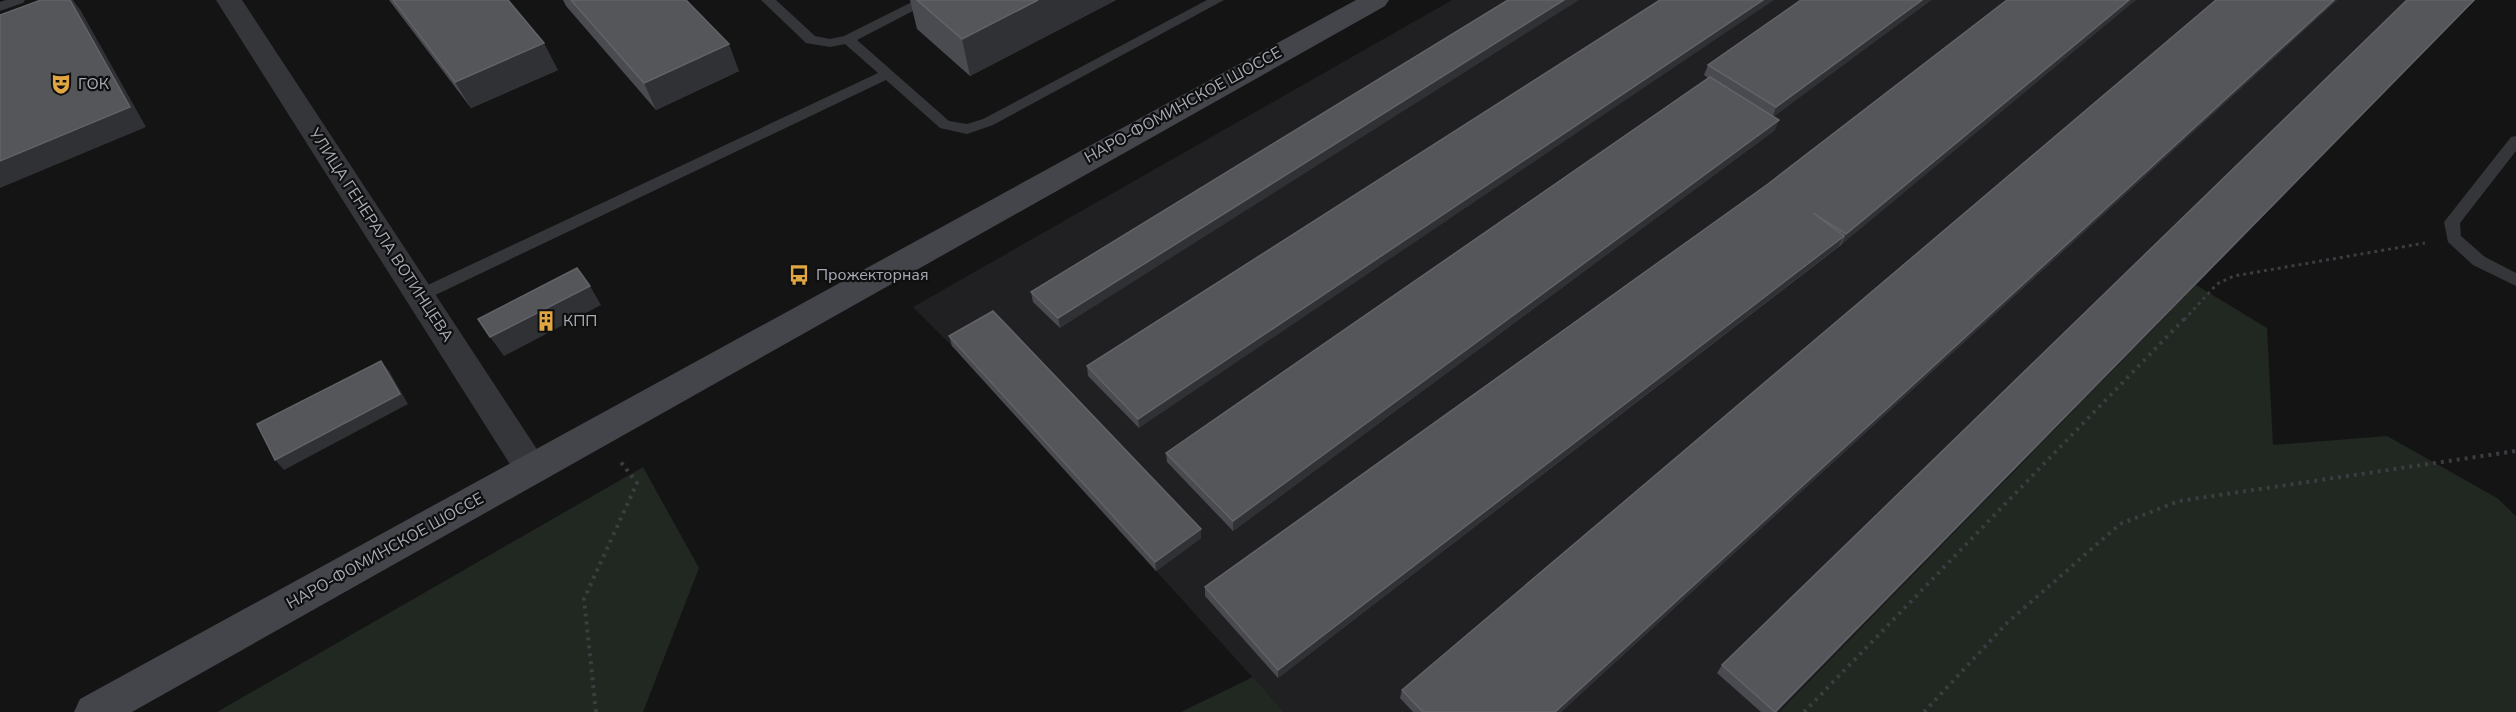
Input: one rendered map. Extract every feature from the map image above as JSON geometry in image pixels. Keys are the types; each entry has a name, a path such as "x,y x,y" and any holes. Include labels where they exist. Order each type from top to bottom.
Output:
{"main road":[{"name":"НАРО-ФОМИНСКОЕ ШОССЕ","path":"94,712 532,470 991,211 1376,0"}],"street":[{"name":"УЛИЦА ГЕНЕРАЛА ВОТИНЦЕВА","path":"229,0 532,470"}],"lane":[{"path":"0,7 18,0"},
{"path":"768,0 811,40 830,43 848,39 927,0"},
{"path":"848,39 945,124 967,129 988,122 1217,0"},
{"path":"421,295 888,74"},
{"path":"2516,141 2452,222 2453,238 2479,261 2516,280"}],"path":[{"path":"1804,712 2217,284 2234,276 2453,238"},
{"path":"1924,712 2007,622 2120,524 2180,501 2516,451"},
{"path":"596,712 584,599 637,483 614,454"}],"shaded area":[{"path":"1452,0 2475,0 1777,712 1284,712 952,346 913,307"},
{"path":"2196,285 2267,328 2273,445 2387,436 2497,498 2516,516 2516,712 1779,712"},
{"path":"643,467 699,568 643,712 217,712"},
{"path":"1253,677 1284,712 1181,712"}],"building":[{"name":"ГОК","path":"41,0 70,0 130,107 0,161 0,15"},
{"path":"393,0 508,0 544,43 455,82"},
{"path":"571,0 686,0 729,44 644,83"},
{"path":"917,0 1038,0 962,39"},
{"path":"1508,0 1564,0 1058,318 1031,292"},
{"path":"1660,0 1763,0 1138,419 1087,366"},
{"path":"1801,0 1922,0 1776,107 1708,65"},
{"path":"2007,0 2129,0 1846,234 1813,213 1844,236 1278,670 1205,587 1768,184"},
{"path":"2216,0 2334,0 1555,712 1423,712 1402,690"},
{"path":"2407,0 2474,0 1775,712 1722,665"},
{"path":"1710,77 1779,120 1233,521 1166,453"},
{"path":"577,268 590,286 490,337 478,319"},
{"path":"993,311 1201,529 1155,562 949,336"},
{"path":"381,361 400,394 275,460 257,424"}],"place":[{"name":"ГОК","path":"61,84"},
{"name":"Прожекторная","path":"799,275"},
{"name":"КПП","path":"546,321"}]}
